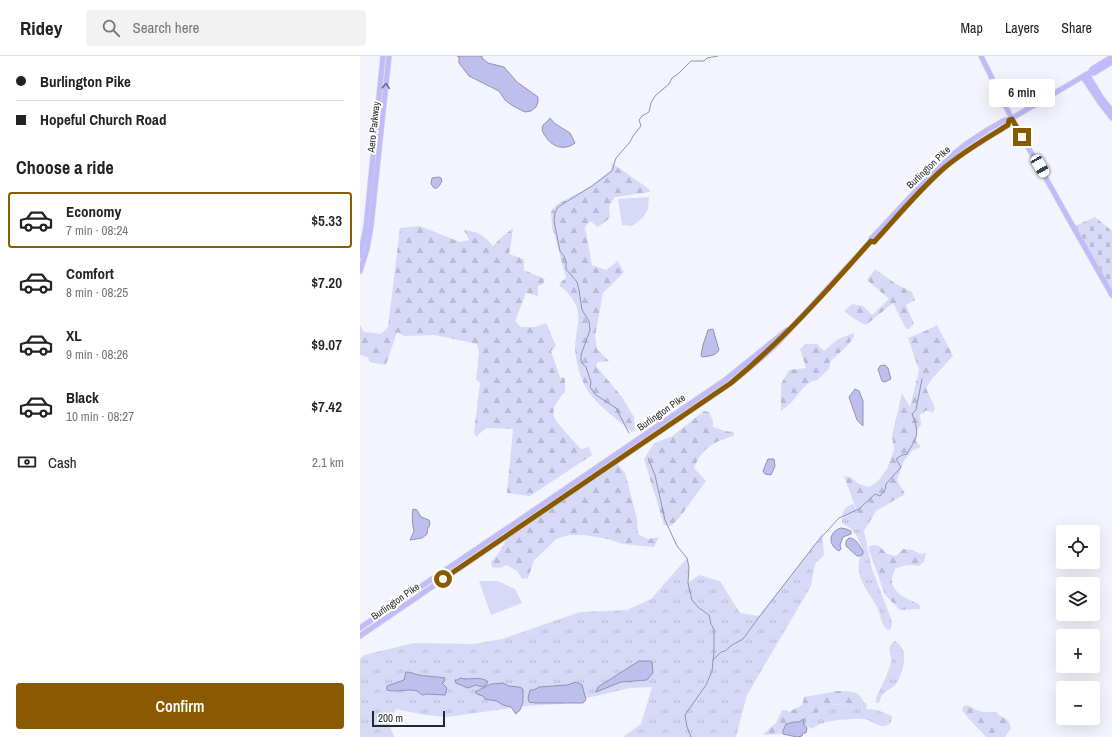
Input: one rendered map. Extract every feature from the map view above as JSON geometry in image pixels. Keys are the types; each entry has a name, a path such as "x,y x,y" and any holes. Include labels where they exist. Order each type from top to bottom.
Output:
{"main road":[{"name":"Aero Parkway","path":"360,256 366,227 383,56"},
{"name":"Aero Parkway","path":"360,271 367,249 371,226 389,56"},
{"path":"981,56 1010,120 1050,184 1112,295"},
{"name":"Burlington Pike","path":"1087,75 1092,69 1112,57"},
{"name":"Burlington Pike","path":"360,636 731,383 784,336 871,241 874,242 945,167 972,147 1008,125 1010,120 1112,62"},
{"path":"1087,75 1112,111"},
{"path":"1087,75 1100,104 1112,118"},
{"name":"Burlington Pike","path":"360,628 725,380 790,328"}],"green space":[{"path":"612,163 649,189 650,192 615,197 609,206 610,218 598,227 590,221 585,227 592,265 606,270 618,261 624,272 603,293 595,336 597,349 609,361 598,362 596,366 622,397 634,417 635,431 632,432 599,404 588,391 582,380 575,349 578,322 577,309 575,303 569,295 559,286 566,278 552,226 551,212 556,205 591,186 611,170"},
{"path":"649,197 648,209 643,218 632,226 622,225 618,199"},
{"path":"1095,217 1112,231 1112,295 1073,227"},
{"path":"420,226 460,242 469,240 464,230 478,233 493,246 513,228 509,254 524,259 524,270 545,279 543,284 538,286 538,296 526,293 515,321 521,327 535,327 546,323 556,346 551,351 560,377 565,378 565,392 558,400 553,414 554,417 581,449 589,447 592,455 530,496 507,493 513,429 486,428 476,437 474,432 480,383 476,379 479,352 477,344 435,335 404,336 397,332 386,365 370,362 367,357 360,355 360,325 364,332 381,334 388,327 400,228"},
{"path":"875,269 896,284 912,292 915,300 906,305 914,324 909,329 906,329 893,303 866,325 844,311 852,304 863,306 872,315 889,299 867,280"},
{"path":"937,325 953,356 931,380 926,388 935,408 933,413 927,410 920,415 921,425 917,430 915,440 921,447 913,450 904,461 897,480 905,494 876,511 864,531 844,476 852,478 859,484 869,487 878,481 887,469 894,450 892,436 902,393 910,407 919,370 908,338"},
{"path":"854,333 854,337 848,345 830,362 829,369 817,380 810,382 803,388 791,403 781,411 781,384 789,370 806,368 800,349 805,344 817,344 824,351 838,339"},
{"path":"704,411 709,412 713,421 713,427 734,432 734,436 714,443 701,455 694,468 706,481 680,517 671,526 664,525 644,459 654,443 671,437"},
{"path":"616,462 625,473 637,518 638,534 648,539 659,537 654,547 623,544 608,539 584,535 569,535 556,539 534,560 528,578 522,579 517,571 507,565 499,568 492,567 491,562 498,554 508,536"},
{"path":"852,504 854,505 864,531 872,569 892,621 891,629 889,630 884,627 877,607 861,580 859,574 859,562 863,551 857,536 852,530 842,523 843,512"},
{"path":"822,533 824,555 815,564 811,586 747,695 736,737 623,737 641,724 652,687 630,688 561,704 526,706 446,717 425,715 396,709 389,723 394,737 360,737 360,659 364,655 414,643 474,644 502,639 580,612 627,610 651,599 687,558 689,567 688,583 699,575 720,581 740,613 759,616 817,542"},
{"path":"869,546 879,546 887,554 896,556 903,549 913,550 920,554 926,553 924,562 919,566 907,565 895,569 892,579 893,586 896,590 902,596 919,604 921,609 900,610 885,595 869,550"},
{"path":"479,581 498,581 515,589 522,603 491,615"},
{"path":"895,641 904,652 903,667 897,683 884,693 879,703 877,703 876,698 887,675 891,662 890,646"},
{"path":"837,691 849,691 858,694 867,704 866,709 837,704 830,705 807,719 807,728 802,719 783,731 783,734 763,734 776,723 782,710 789,712 802,705 804,697"},
{"path":"837,704 877,710 892,716 892,720 885,726 878,725 866,719 858,719 830,721 811,729 808,726 806,721 807,719 830,705"},
{"path":"967,705 982,712 997,712 999,715 1008,720 1011,728 1005,737 986,737 962,710 964,706"}],"shaded area":[{"path":"457,56 482,56 482,58 488,63 504,67 517,82 538,97 536,107 531,111 525,112 513,106 505,100 499,91 469,76 459,63 459,57"},
{"path":"550,118 554,123 570,133 575,143 567,147 559,147 549,140 543,133 542,128"},
{"path":"439,177 442,181 438,187 434,188 431,184 432,178"},
{"path":"713,329 719,350 714,355 702,357 703,345 708,330"},
{"path":"885,365 888,368 891,379 885,382 882,381 878,369 880,366"},
{"path":"855,389 859,391 863,401 863,426 857,420 849,397"},
{"path":"768,459 774,459 775,466 771,475 765,474 763,471"},
{"path":"413,509 417,510 421,517 429,520 430,523 427,534 422,538 410,540 414,531 412,520"},
{"path":"841,528 851,531 851,534 843,537 840,545 841,549 839,551 831,542 831,539 834,532"},
{"path":"849,538 854,539 857,542 863,551 863,554 857,556 846,546 846,541"},
{"path":"639,661 652,662 653,673 647,680 621,682 596,692 598,687"},
{"path":"406,672 422,676 445,678 444,682 442,683 447,688 445,695 422,695 413,690 387,690 387,686 404,680"},
{"path":"460,678 478,678 488,682 482,687 476,685 468,688 456,683 455,680"},
{"path":"576,682 582,685 586,700 583,703 529,702 528,698 530,690 534,690 539,687 567,685"},
{"path":"503,683 509,686 522,688 523,702 520,710 516,714 511,707 503,705 497,701 485,699 483,696 475,692 491,684"},
{"path":"803,719 804,725 807,728 806,733 803,733 802,736 797,737 783,734 786,724 799,722"}],"waterway":[{"path":"629,433 616,408 596,395 590,387 591,382 586,367 581,362 581,355 590,330 589,321 582,310 577,282 566,269 566,262 560,251 554,221 555,213 558,207 592,186 612,171 616,158 641,126 639,120 642,116 649,112 651,103 655,96 669,84 672,78 691,61 704,61 707,58 718,56"},
{"path":"713,660 721,652 743,639 817,542 839,518 859,509 875,494 880,496 885,490 886,484 901,467 896,459 907,454 916,437 916,427 912,414 916,410 922,379"},
{"path":"648,458 655,475 665,520 677,546 687,558 689,567 688,583 692,600 699,608 709,615 714,629 712,671 706,685 685,715 687,727 691,737"}],"route":[{"path":"443,579 693,410 752,366 784,336 871,241 874,242 945,167 972,147 1008,125 1009,120 1012,119 1022,137"}]}
